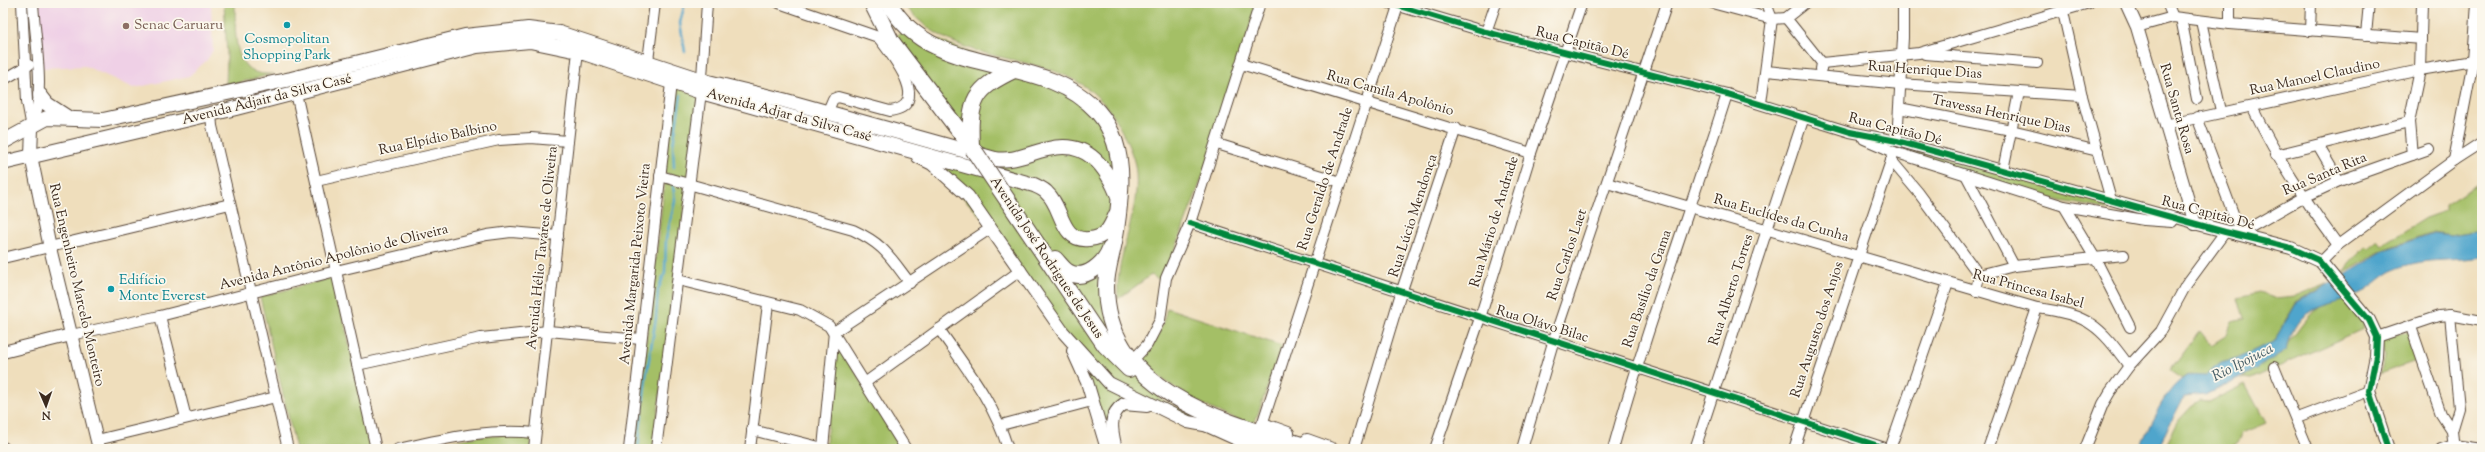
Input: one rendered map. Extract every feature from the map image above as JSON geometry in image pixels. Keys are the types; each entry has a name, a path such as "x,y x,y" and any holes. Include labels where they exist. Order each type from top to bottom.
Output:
{"main road":[{"name":"Avenida José Rodrigues de Jesus","path":"872,3 884,39 972,148 1105,346 1162,400 1239,438 1276,449"},
{"name":"Avenida José Rodrigues de Jesus","path":"889,3 910,30 946,52 1047,78 1066,86 1099,112 1110,130 1119,151 1119,204 1106,286 1108,308 1112,329 1132,361 1147,377 1168,393 1220,418 1261,428 1315,449"},
{"name":"Avenida Adjar da Silva Casé","path":"529,35 559,33 648,61 702,86 1028,182 1048,193 1060,217 1073,237 1083,240 1100,237 1106,233 1119,204 1108,172 1096,160 1079,149 1064,147 1048,148 1008,161 994,159 827,113 702,86 671,83 529,35"},
{"name":"Avenida Adjair da Silva Casé","path":"3,163 211,114 477,46 529,35"},
{"name":"Avenida Adjair da Silva Casé","path":"3,142 32,128 47,118 102,120 293,78 464,36 529,35"},
{"path":"972,148 972,105 982,89 994,80 1016,69"},
{"path":"40,95 47,104 68,118"},
{"path":"1039,247 1070,273 1082,274 1101,265 1107,258 1114,240"}],"street":[{"path":"22,3 25,67 32,128"},
{"path":"32,128 37,116 40,95 33,3"},
{"path":"648,61 655,3"},
{"path":"656,449 702,86 707,3"},
{"path":"779,3 884,39 906,78 908,88 905,104 898,110 890,111 838,97 833,99 827,113"},
{"path":"1132,361 1147,345 1160,320 1166,278 1190,223 1217,144 1260,3"},
{"path":"1486,32 1496,3"},
{"name":"Rua Mário de Andrade","path":"1435,449 1480,318 1531,153 1582,3"},
{"name":"Rua Carlos Laet","path":"1522,449 1554,339 1667,3"},
{"path":"1712,3 1772,19 1786,18 1805,3"},
{"path":"1761,103 1772,19 1766,3"},
{"path":"1897,141 1902,54 1903,3"},
{"path":"1919,53 2062,7 2089,3"},
{"name":"Rua Santa Rosa","path":"2126,3 2137,27 2194,223"},
{"path":"2166,3 2177,17 2197,99"},
{"path":"2230,3 2230,24"},
{"path":"2310,31 2311,3"},
{"path":"2366,34 2369,3"},
{"path":"2412,155 2409,122 2420,70 2422,3"},
{"path":"2454,160 2477,62 2477,3"},
{"name":"Rua Capitão Dé","path":"1396,4 1486,32 1566,53 1644,71 1761,103 1850,132 1897,141 2194,223 2291,248 2321,262 2369,320 2377,337"},
{"name":"Rua Geraldo de Andrade","path":"1261,428 1341,182 1396,4"},
{"path":"2062,7 2082,96 2111,200"},
{"path":"2137,27 2177,17 2230,24 2421,39"},
{"path":"1786,18 1822,63"},
{"path":"2202,21 2221,111"},
{"name":"Avenida Hélio Taváres de Oliveira","path":"534,449 578,51"},
{"path":"1822,63 1919,53 2037,63"},
{"path":"3,80 37,62"},
{"name":"Rua Manoel Claudino","path":"2165,125 2221,111 2252,107 2420,70 2477,62"},
{"path":"1818,76 1822,63"},
{"name":"Rua Camila Apolônio","path":"1241,64 1456,128 1531,153"},
{"name":"Rua Henrique Dias","path":"1766,72 1900,84 2082,96"},
{"name":"Avenida Margarida Peixoto Vieira","path":"629,449 671,83"},
{"path":"2003,170 2019,92"},
{"path":"296,93 376,449"},
{"name":"Rua Basílio da Gama","path":"1613,449 1636,368 1691,207 1727,94"},
{"path":"2252,107 2276,155 2302,198 2338,245"},
{"name":"Travessa Henrique Dias","path":"1899,108 2011,130 2098,152"},
{"path":"211,114 212,126 288,449"},
{"name":"Rua Alberto Torres","path":"1696,449 1712,393 1804,117"},
{"path":"2085,449 2103,404 2129,366 2161,331 2186,285 2234,233 2197,117"},
{"path":"2276,155 2409,122"},
{"name":"Rua Engenheiro Marcelo Monteiro","path":"32,128 31,156 50,248 98,444"},
{"name":"Rua Lúcio Mendonça","path":"1354,449 1401,292 1456,128"},
{"name":"Rua Capitão Dé","path":"1850,132 1892,156 1966,175 2064,206 2144,220 2194,223"},
{"name":"Rua Elpídio Balbino","path":"316,181 499,140 531,138 568,141"},
{"path":"888,142 932,164 955,182 968,196 1022,270 1063,332 1080,364 1107,449"},
{"path":"2321,262 2338,245 2454,160 2482,142"},
{"path":"1217,144 1341,182"},
{"path":"2318,145 2339,181"},
{"name":"Rua Santa Rita","path":"2234,233 2339,181 2429,149"},
{"path":"1892,156 1978,275 1976,291"},
{"name":"Rua Augusto dos Anjos","path":"1794,449 1892,156"},
{"path":"1966,175 2014,266"},
{"path":"660,176 690,183 852,230 880,245 910,283"},
{"name":"Rua Euclídes da Cunha","path":"1607,183 1948,283"},
{"path":"3,258 230,204"},
{"path":"2064,206 2095,258 2130,327"},
{"name":"Rua Olávo Bilac","path":"1190,223 1480,318 1554,339 1802,423 1889,449"},
{"path":"834,332 991,228"},
{"name":"Avenida Antônio Apolônio de Oliveira","path":"71,335 160,316 336,271 487,235 511,232 558,236"},
{"path":"1978,275 2014,266 2124,255"},
{"path":"866,382 1022,270"},
{"path":"678,280 810,315 834,332 906,449"},
{"path":"1889,449 1948,283"},
{"name":"Rua Princesa Isabel","path":"1948,283 2037,308 2066,312 2087,320 2110,341 2129,366"},
{"path":"750,449 768,304"},
{"path":"1988,449 2037,308"},
{"path":"2450,315 2459,408 2452,431 2454,447"},
{"path":"2388,449 2369,391 2376,356 2377,337 2411,327 2430,318 2450,315 2482,321"},
{"path":"160,316 186,418"},
{"path":"2411,327 2441,414 2452,431"},
{"path":"939,329 991,404 1001,425 1008,449"},
{"path":"357,365 481,338 548,331 642,339"},
{"path":"752,430 825,448 834,332"},
{"path":"1063,332 1109,383 1188,422 1215,427"},
{"path":"3,352 71,335"},
{"path":"2274,367 2297,418 2308,449"},
{"path":"2297,418 2369,391"},
{"path":"98,444 186,418 276,397"},
{"path":"1001,425 1092,401"},
{"path":"1115,443 1112,419 1118,409 1124,404 1164,409"},
{"name":"Avenida José Rodrigues de Jesus","path":"1261,428 1332,449"},
{"path":"398,449 480,432 507,430 535,433"},
{"path":"2441,449 2454,447 2482,449"}],"shaded area":[{"name":"Senac Caruaru","path":"39,3 211,3 213,50 207,60 189,76 134,88 85,66 42,68"}],"green space":[{"path":"224,3 235,3 237,43 243,62 249,69 258,73 273,74 226,86 227,55"},
{"path":"902,3 1257,3 1215,143 1163,282 1151,275 1118,299 1120,266 1135,199 1135,165 1119,126 1102,101 1082,84 1059,73 960,45 931,30"},
{"path":"907,27 1084,99 1119,151 1108,309 1153,382 1154,392 1162,400 1215,427 1164,409 1123,410 1116,416 1116,449 1080,364 989,225 932,164 990,173 891,41"},
{"path":"674,87 699,94 688,179 664,173"},
{"path":"1855,133 2169,220 2061,201 1962,172"},
{"path":"665,181 687,185 653,449 633,449"},
{"path":"2482,181 2482,230 2450,235 2433,232 2383,250 2344,272 2349,263 2365,246 2368,248 2378,240 2382,245 2425,218 2445,211 2445,205"},
{"path":"334,277 373,449 296,449 260,297"},
{"path":"2327,284 2296,303 2274,341 2236,359 2221,363 2206,375 2190,374 2182,379 2170,371 2200,331 2211,345 2227,335 2232,322 2244,319 2238,298 2259,293 2273,298 2295,296"},
{"path":"2345,299 2364,321 2363,329 2251,379 2242,378 2287,349 2289,342 2316,310 2327,304"},
{"path":"1167,308 1282,346 1255,422 1246,422 1234,419 1190,397 1176,389 1153,372 1142,359 1151,348 1158,335"},
{"path":"2410,331 2419,360 2379,374 2384,357 2381,338"},
{"path":"835,338 903,449 839,449 826,445"},
{"path":"2245,384 2266,423 2242,433 2237,443 2229,449 2164,449 2179,420 2191,407 2200,401 2209,402"},
{"path":"531,435 531,449 415,449 480,436"}],"water":[{"name":"Rio Ipojuca","path":"2482,230 2482,257 2426,261 2404,266 2389,273 2361,293 2321,307 2304,316 2291,334 2287,349 2255,370 2205,395 2184,397 2157,449 2139,449 2159,407 2173,387 2190,375 2206,375 2221,363 2236,359 2274,341 2296,304 2383,251 2433,233 2451,235"}],"waterway":[{"path":"685,3 680,23 685,52"},
{"path":"674,167 673,145 681,95"},
{"path":"638,449 646,377 656,318 658,290 665,273 666,239 675,201 673,185"}],"cycle path":[{"path":"1389,3 1486,32 1727,94 1850,132 1897,141 2225,232 2291,248 2318,260 2369,320 2377,337 2376,356 2369,391 2388,449"},
{"path":"1190,223 1888,449"}],"place":[{"name":"Cosmopolitan Shopping Park","path":"287,25"},
{"name":"Senac Caruaru","path":"126,26"},
{"name":"Edifício Monte Everest","path":"111,289"}]}
